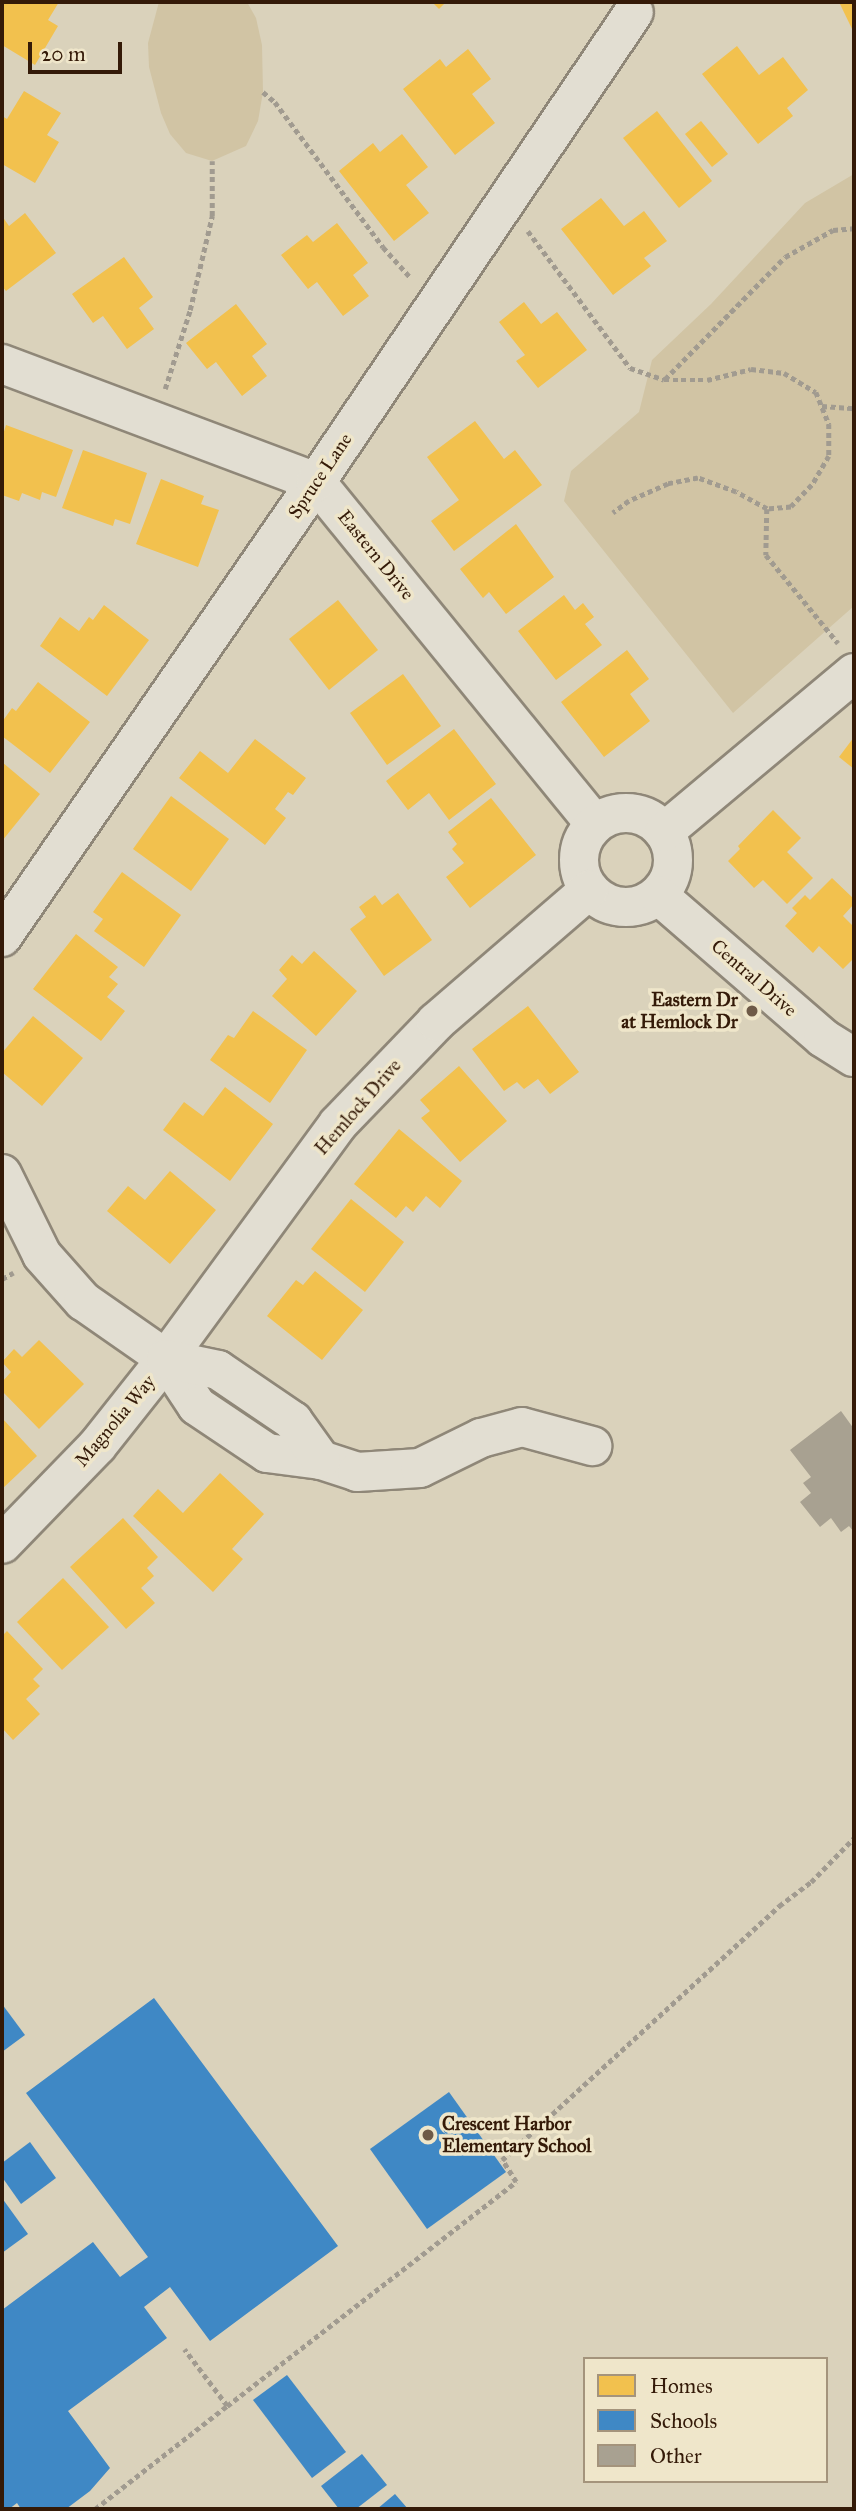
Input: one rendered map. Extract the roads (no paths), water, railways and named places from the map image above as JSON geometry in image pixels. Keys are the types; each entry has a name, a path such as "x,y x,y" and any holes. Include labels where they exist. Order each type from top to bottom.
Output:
{"street":[{"name":"Spruce Lane","path":"2,937 317,482 637,5"},
{"path":"2,364 317,482"},
{"name":"Eastern Drive","path":"317,482 595,824"},
{"path":"664,832 850,662"},
{"path":"623,813 639,815 664,832 673,858 667,884 658,895 646,903 630,907 615,906 600,900 589,890 578,863 586,835 595,824 623,813"},
{"name":"Hemlock Drive","path":"166,1359 338,1124 436,1022 589,890"},
{"name":"Central Drive","path":"658,895 823,1038 854,1056"},
{"name":"Magnolia Way","path":"2,1174 42,1255 82,1301 166,1359 97,1446 2,1544"},
{"path":"166,1359 197,1406 267,1453 321,1460 356,1472 420,1468 481,1438 522,1427 592,1446"}],"place":[{"name":"Eastern Dr at Hemlock Dr","path":"752,1011"},
{"name":"Crescent Harbor Elementary School","path":"428,2135"}]}
